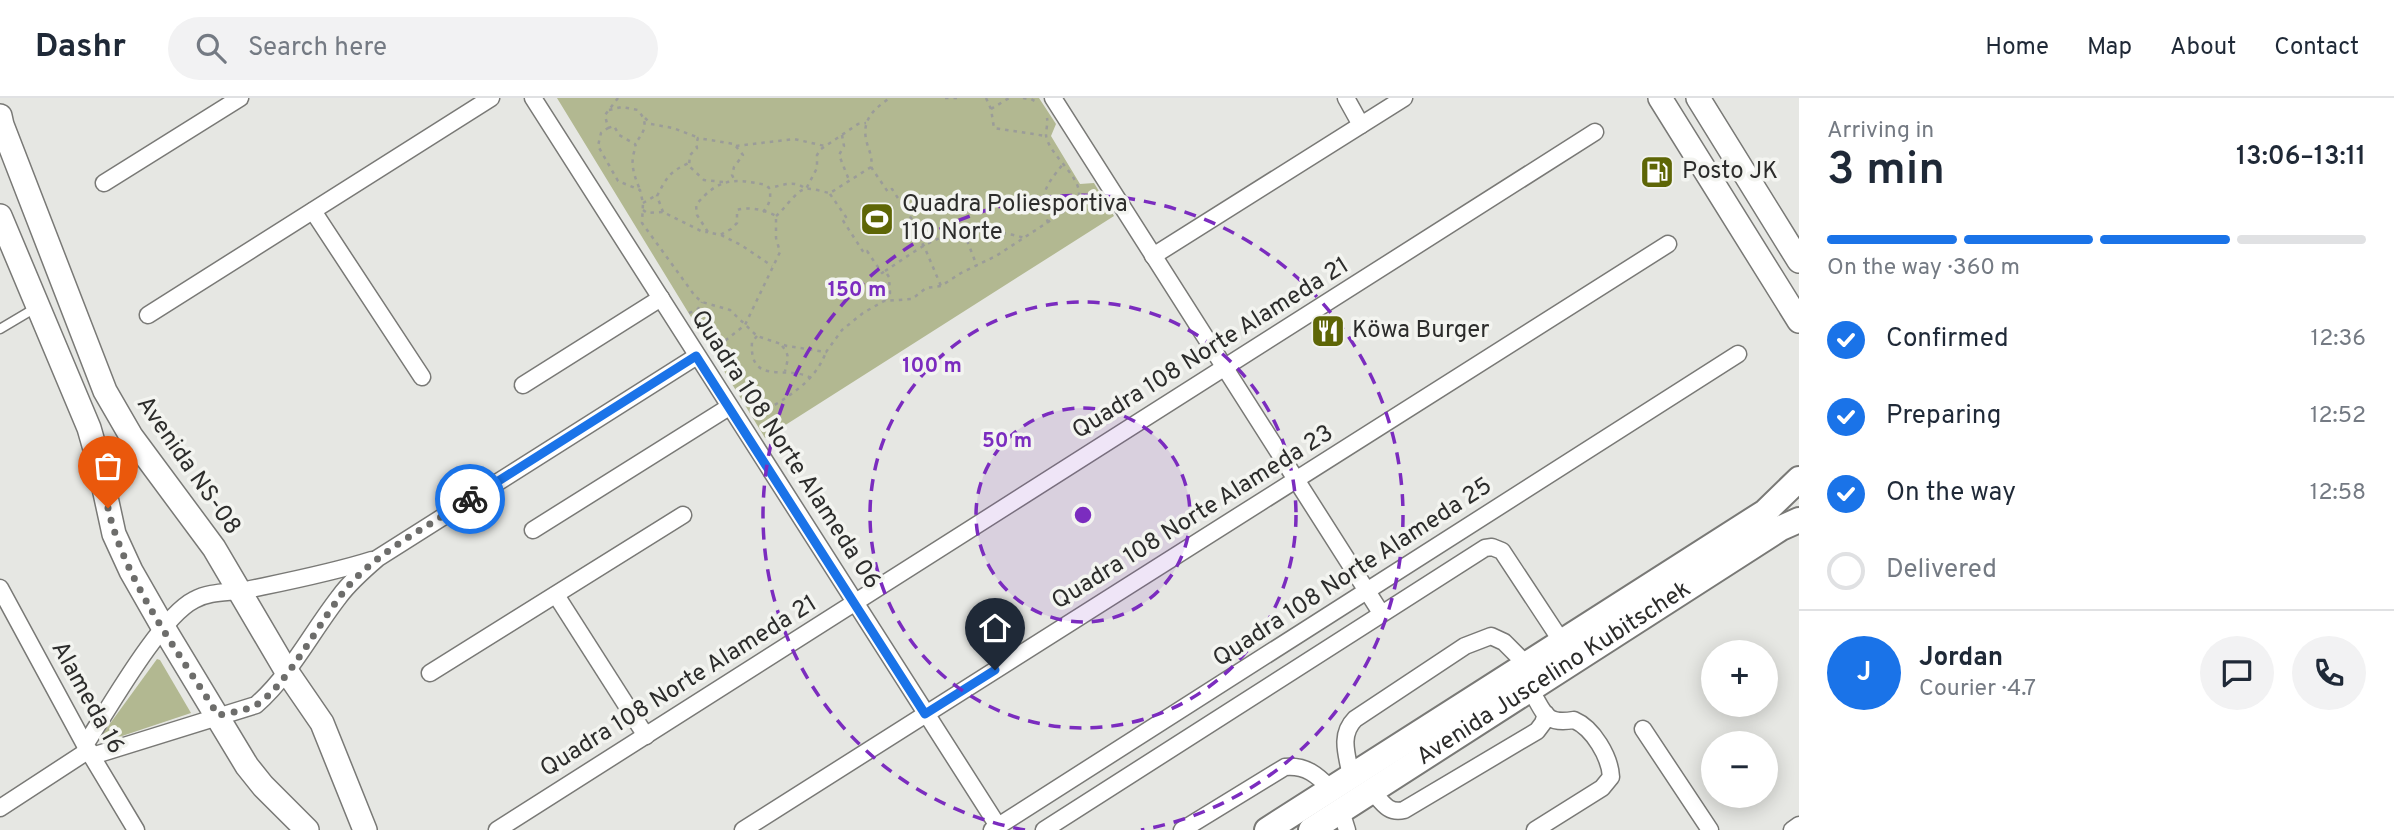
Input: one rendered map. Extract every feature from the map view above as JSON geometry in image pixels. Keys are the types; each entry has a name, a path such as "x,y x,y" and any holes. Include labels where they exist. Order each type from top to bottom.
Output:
{"main road":[{"name":"Avenida Juscelino Kubitschek","path":"1311,830 1343,801 1527,665 1765,512 1799,479"},
{"name":"Avenida Juscelino Kubitschek","path":"1267,830 1372,791 1781,528 1799,520"}],"street":[{"path":"104,183 240,98"},
{"path":"148,315 491,98"},
{"name":"Quadra 108 Norte Alameda 06","path":"533,98 661,298 704,354 729,407 995,828"},
{"path":"1346,98 1361,125"},
{"path":"1153,256 1404,98"},
{"path":"1660,98 1799,321"},
{"path":"1698,98 1799,261"},
{"path":"1048,104 1153,256 1381,613"},
{"name":"Avenida NS-08","path":"0,116 105,391 131,436 214,548 287,672 322,723 365,830"},
{"name":"Quadra 108 Norte Alameda 21","path":"497,830 1595,132"},
{"path":"313,211 422,377"},
{"path":"0,216 89,428 114,534 131,572 255,776 307,830"},
{"name":"Quadra 108 Norte Alameda 23","path":"743,830 1668,244"},
{"path":"523,385 661,298"},
{"path":"0,807 89,751 256,705 273,690 287,672 339,596 378,558 704,354"},
{"name":"Quadra 108 Norte Alameda 25","path":"995,828 1738,354"},
{"path":"533,530 729,407"},
{"path":"430,673 683,515"},
{"path":"1044,830 1485,548 1492,547 1503,551 1562,642"},
{"path":"89,751 163,627 192,600 322,575 378,558"},
{"name":"Alameda 16","path":"0,588 89,751 136,830"},
{"path":"556,595 646,736"},
{"name":"Avenida Juscelino Kubitschek","path":"1343,801 1345,741 1348,726 1355,719 1465,646 1491,636 1504,642 1527,665"},
{"path":"1531,689 1552,720 1558,723 1574,720 1586,727 1608,762 1611,777 1602,788 1535,830"},
{"path":"1372,791 1387,808 1394,812 1404,810 1537,731 1546,714"},
{"path":"1643,729 1710,830"},
{"path":"1182,830 1285,767 1298,767 1314,772 1343,801"},
{"path":"1792,830 1799,825"}],"lane":[{"path":"0,329 38,307"}],"path":[{"path":"608,128 605,115 618,98"},
{"path":"890,98 876,107 866,123 866,138 873,156 871,167 888,192 892,189 913,221 909,224 942,286"},
{"path":"945,98 958,99"},
{"path":"986,98 994,128 1046,136"},
{"path":"991,109 1009,98"},
{"path":"1023,98 1048,104"},
{"path":"608,111 633,107 651,124 736,146 794,139 825,146"},
{"path":"643,116 645,131 635,144 632,156 643,203 642,223 695,296 702,302 730,310 748,331 757,336 781,344 826,352"},
{"path":"884,301 912,299 926,288 942,286 1048,223 1079,200 1077,183 1046,136 1047,116"},
{"path":"776,216 787,207 796,193 806,188 817,168 817,155 825,146 858,124 866,123"},
{"path":"635,144 619,135 614,126 601,133 598,146 618,181 639,190"},
{"path":"842,135 844,146 839,155 849,181"},
{"path":"698,138 697,148 690,155 689,163 694,172 704,180 726,183"},
{"path":"734,179 734,167 743,155 736,146"},
{"path":"643,203 657,196 665,177 689,163"},
{"path":"1048,223 1043,206 1044,191 1063,164"},
{"path":"769,188 787,183 800,184 806,188 830,193 871,167"},
{"path":"708,232 697,215 696,205 710,192 734,179 766,185 769,188 771,194 763,212"},
{"path":"830,193 846,217 842,219 863,253 867,251 882,273 923,246 947,235 1002,233 1025,237"},
{"path":"657,196 663,212"},
{"path":"720,235 732,229 737,223 737,211 743,208 769,212 776,216"},
{"path":"643,210 647,213 663,212 703,232 720,235 741,245 773,267"},
{"path":"704,354 745,325 780,252 776,238 776,216"},
{"path":"964,233 977,266"},
{"path":"753,418 812,378 842,330 884,301 890,293 889,278 885,271"},
{"path":"688,313 698,309 702,302"},
{"path":"757,336 752,339 751,347 755,364 768,372 785,371 805,374 812,378"},
{"path":"781,344 788,354 785,371"}],"green space":[{"path":"557,98 1039,98 1056,124 1051,136 1080,184 1094,183 1114,216 765,438"},
{"path":"157,659 191,713 104,742 101,736"}],"way so far":[{"path":"108,508 114,534 131,572 218,715 256,705 273,690 351,583 378,558 470,499"}],"place":[{"name":"Posto JK","path":"1657,172"},
{"name":"Quadra Poliesportiva 110 Norte","path":"877,219"},
{"name":"Köwa Burger","path":"1328,331"}],"route":[{"path":"470,499 696,356 925,714 995,670"}]}
